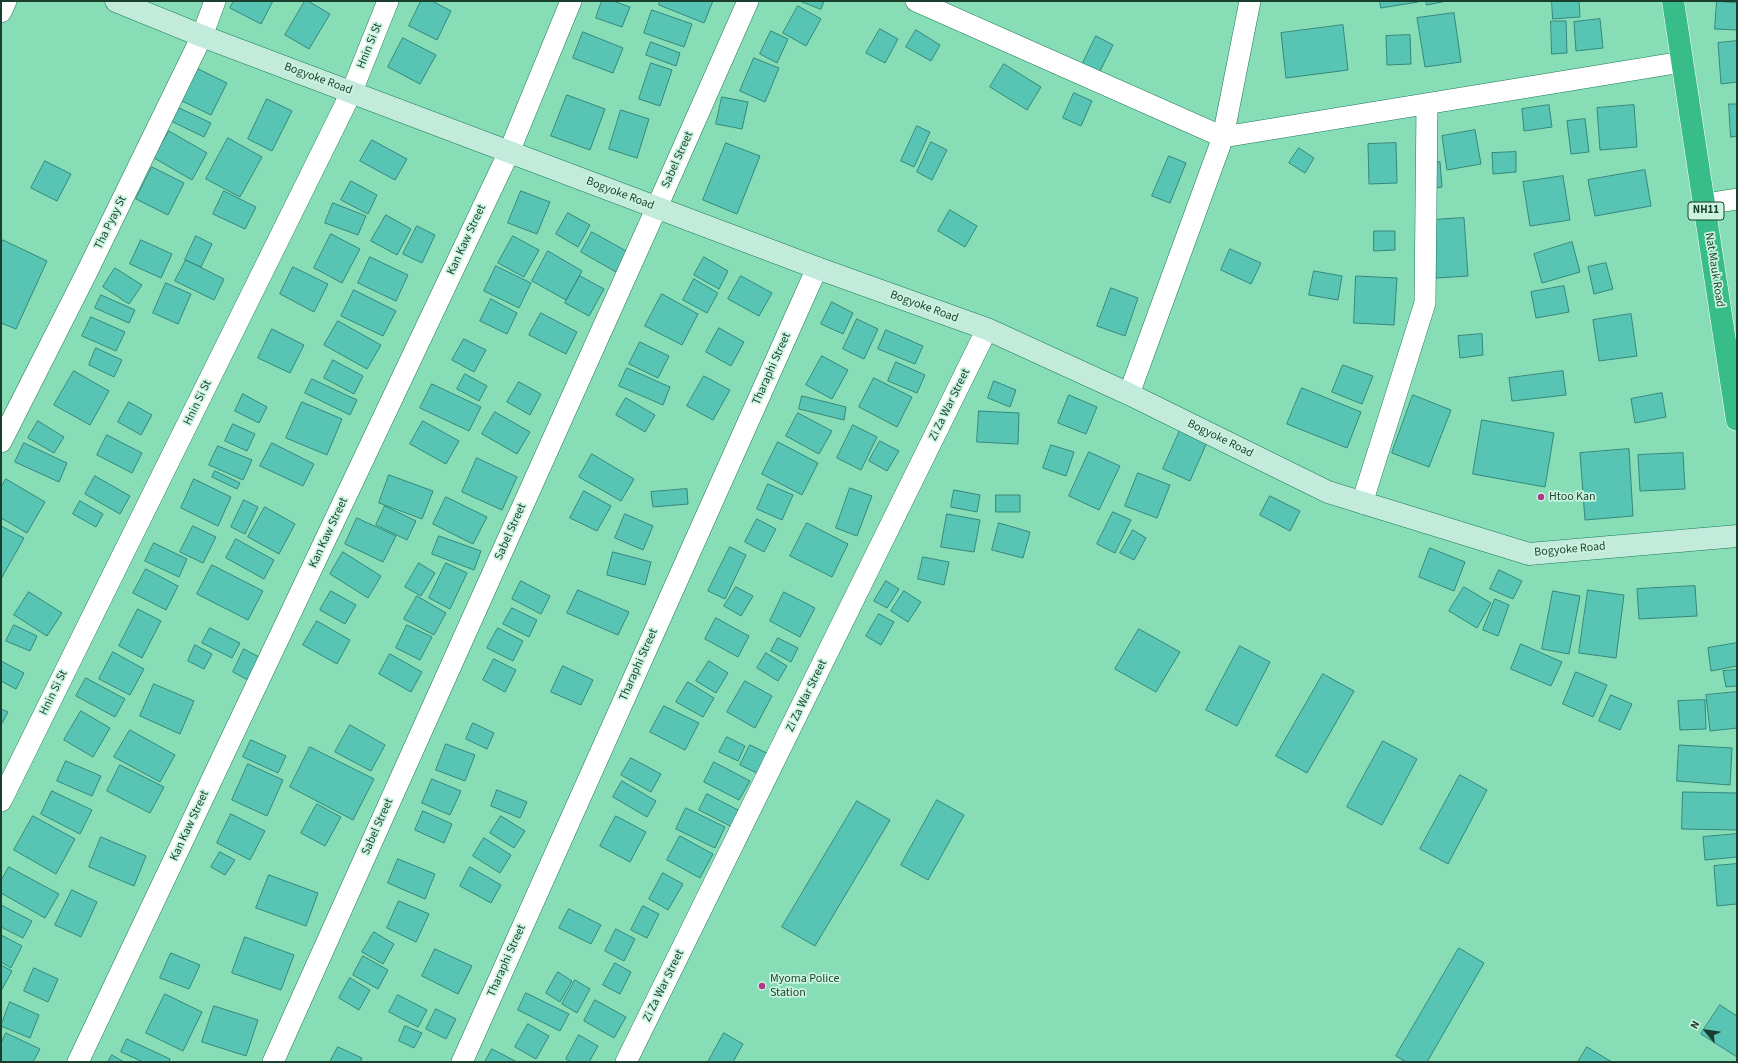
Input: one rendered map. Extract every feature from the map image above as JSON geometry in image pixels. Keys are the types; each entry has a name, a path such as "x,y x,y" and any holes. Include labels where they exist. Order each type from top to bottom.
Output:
{"highway":[{"name":"Nat Mauk Road","path":"1673,1 1737,420"}],"street":[{"path":"1,12 6,1"},
{"name":"Bogyoke Road","path":"116,1 202,36 352,91 657,208 817,268 987,329 1129,394 1328,492 1529,554 1737,536"},
{"name":"Tha Pyay St","path":"1,442 85,276 202,36 215,1"},
{"name":"Hnin Si St","path":"1,801 352,91 388,1"},
{"name":"Kan Kaw Street","path":"78,1062 509,152 572,1"},
{"name":"Sabel Street","path":"273,1062 657,208 748,1"},
{"path":"916,1 1223,137 1682,62"},
{"path":"1129,394 1223,137 1250,1"},
{"path":"1362,503 1425,303 1427,104"},
{"path":"1705,204 1737,199"},
{"name":"Tharaphi Street","path":"462,1062 817,268"},
{"name":"Zi Za War Street","path":"626,1062 987,329"}],"building":[{"path":"234,1 273,1 261,24 230,8"},
{"path":"305,1 308,1 330,14 309,49 285,35"},
{"path":"421,1 432,1 451,11 437,40 409,26"},
{"path":"602,1 613,1 630,7 622,27 596,18"},
{"path":"660,1 713,1 704,23 659,5"},
{"path":"800,1 824,1 821,9"},
{"path":"1380,1 1418,1 1418,2 1381,8"},
{"path":"1426,1 1447,1 1427,5"},
{"path":"1552,1 1579,1 1580,17 1553,19"},
{"path":"1717,1 1737,3 1737,30 1715,29"},
{"path":"798,6 821,19 806,46 783,33"},
{"path":"652,10 692,24 684,47 644,33"},
{"path":"1454,13 1461,62 1425,67 1417,18"},
{"path":"1600,19 1603,48 1576,51 1574,22"},
{"path":"1551,21 1566,21 1567,53 1552,54"},
{"path":"1343,25 1348,70 1286,78 1281,33"},
{"path":"880,29 898,39 885,63 866,53"},
{"path":"916,30 940,45 931,61 906,47"},
{"path":"771,31 788,39 777,63 760,54"},
{"path":"583,32 623,48 613,73 573,58"},
{"path":"1410,35 1411,64 1387,65 1386,36"},
{"path":"1096,36 1113,45 1099,73 1082,65"},
{"path":"403,38 436,55 420,84 388,67"},
{"path":"1737,41 1737,82 1721,84 1718,43"},
{"path":"651,42 680,53 676,66 646,55"},
{"path":"754,58 779,68 765,102 740,91"},
{"path":"651,63 672,70 660,106 639,99"},
{"path":"1004,64 1041,87 1027,110 990,87"},
{"path":"192,66 227,83 211,115 176,98"},
{"path":"1074,93 1092,101 1081,126 1063,118"},
{"path":"567,95 605,109 590,150 551,136"},
{"path":"722,97 748,102 742,129 716,124"},
{"path":"267,99 292,111 272,151 248,139"},
{"path":"1729,104 1737,104 1737,136 1731,137"},
{"path":"1549,105 1552,127 1524,131 1522,109"},
{"path":"1634,105 1637,147 1600,150 1597,108"},
{"path":"177,107 211,123 204,137 171,121"},
{"path":"621,110 649,119 637,158 609,149"},
{"path":"1585,119 1589,152 1571,154 1567,121"},
{"path":"917,126 930,132 914,167 901,161"},
{"path":"1475,130 1481,164 1447,170 1442,136"},
{"path":"169,131 207,153 192,180 154,158"},
{"path":"228,138 262,157 240,197 206,179"},
{"path":"372,140 407,159 395,180 360,161"},
{"path":"931,142 947,150 932,180 917,172"},
{"path":"726,143 760,156 737,214 703,200"},
{"path":"1396,143 1397,183 1369,184 1368,144"},
{"path":"1299,148 1314,158 1305,173 1289,163"},
{"path":"1516,152 1516,172 1493,174 1492,153"},
{"path":"1169,156 1186,163 1170,203 1152,196"},
{"path":"45,161 71,174 57,201 31,188"},
{"path":"1440,162 1442,187 1424,189 1421,164"},
{"path":"152,167 184,183 168,215 136,199"},
{"path":"1645,170 1651,206 1595,216 1588,180"},
{"path":"1563,176 1570,220 1530,226 1523,182"},
{"path":"351,181 377,195 368,214 341,200"},
{"path":"224,191 256,207 245,229 213,214"},
{"path":"521,191 550,202 537,234 508,223"},
{"path":"333,203 366,216 358,235 325,223"},
{"path":"950,210 977,226 965,247 938,231"},
{"path":"568,213 590,225 578,247 556,234"},
{"path":"386,215 411,229 397,255 371,241"},
{"path":"1464,218 1468,276 1436,278 1432,220"},
{"path":"417,226 435,235 422,263 403,254"},
{"path":"1374,231 1395,231 1395,250 1374,251"},
{"path":"592,232 628,252 616,272 581,252"},
{"path":"331,234 360,249 342,283 314,268"},
{"path":"196,236 212,244 201,267 185,260"},
{"path":"513,236 539,250 524,277 498,263"},
{"path":"3,240 47,261 16,329 1,323 1,244"},
{"path":"141,240 172,254 161,278 130,264"},
{"path":"1572,242 1580,272 1542,283 1534,254"},
{"path":"1230,249 1261,263 1251,284 1221,270"},
{"path":"548,251 582,271 566,300 532,281"},
{"path":"370,257 408,275 396,301 358,283"},
{"path":"704,257 728,271 719,289 694,275"},
{"path":"186,260 224,279 214,300 175,281"},
{"path":"1606,263 1613,289 1594,294 1588,267"},
{"path":"496,266 531,283 519,308 484,291"},
{"path":"293,267 328,284 314,312 280,294"},
{"path":"115,268 142,285 129,304 103,287"},
{"path":"1314,271 1342,276 1338,300 1309,295"},
{"path":"580,276 604,289 589,316 565,303"},
{"path":"741,276 772,293 759,316 728,299"},
{"path":"1356,276 1397,278 1394,325 1354,323"},
{"path":"694,279 718,293 707,313 683,300"},
{"path":"166,283 191,294 178,324 153,313"},
{"path":"1564,286 1569,312 1536,318 1531,292"},
{"path":"1111,288 1138,298 1125,336 1097,326"},
{"path":"354,290 396,311 383,336 341,316"},
{"path":"662,294 698,314 682,345 645,326"},
{"path":"101,295 135,310 129,323 95,308"},
{"path":"491,299 517,313 507,334 480,321"},
{"path":"832,302 853,313 843,334 821,324"},
{"path":"541,313 577,332 566,354 529,335"},
{"path":"1631,314 1637,356 1599,361 1593,320"},
{"path":"91,317 125,332 116,351 82,336"},
{"path":"857,319 878,329 864,359 843,349"},
{"path":"338,321 381,345 367,369 324,345"},
{"path":"719,328 744,342 731,366 706,352"},
{"path":"272,329 304,345 290,373 258,358"},
{"path":"886,330 923,346 915,364 878,349"},
{"path":"1482,334 1483,355 1460,358 1458,336"},
{"path":"464,339 486,350 474,372 452,360"},
{"path":"640,342 669,356 658,378 629,364"},
{"path":"96,348 122,360 114,377 89,365"},
{"path":"822,356 848,370 832,399 806,385"},
{"path":"333,360 363,376 354,394 324,378"},
{"path":"896,362 925,375 917,393 888,381"},
{"path":"1343,365 1373,376 1362,404 1332,392"},
{"path":"627,368 670,387 663,405 619,386"},
{"path":"74,371 109,391 90,425 54,405"},
{"path":"1563,371 1566,395 1512,401 1509,378"},
{"path":"465,374 487,386 479,401 457,389"},
{"path":"704,376 730,390 713,420 687,406"},
{"path":"874,378 912,397 897,427 859,407"},
{"path":"312,379 357,400 350,415 305,393"},
{"path":"994,381 1016,390 1010,407 988,398"},
{"path":"519,382 541,394 530,415 507,402"},
{"path":"432,384 481,407 469,431 420,408"},
{"path":"1302,388 1361,412 1347,448 1287,424"},
{"path":"1662,393 1666,417 1635,423 1631,399"},
{"path":"243,394 267,407 259,423 235,411"},
{"path":"1069,395 1097,407 1086,434 1058,423"},
{"path":"1413,395 1451,410 1429,467 1392,453"},
{"path":"802,396 846,407 844,420 799,409"},
{"path":"626,398 655,415 645,432 616,415"},
{"path":"129,402 152,415 141,435 118,422"},
{"path":"302,402 342,419 327,455 286,438"},
{"path":"979,411 1019,413 1018,444 977,442"},
{"path":"495,412 530,432 517,454 482,434"},
{"path":"798,413 832,431 819,454 786,436"},
{"path":"1482,420 1554,433 1545,487 1473,474"},
{"path":"38,421 64,437 54,453 28,438"},
{"path":"423,421 459,441 446,464 410,444"},
{"path":"233,424 255,434 247,451 225,441"},
{"path":"853,425 877,437 861,470 837,458"},
{"path":"1181,428 1208,440 1190,481 1163,469"},
{"path":"107,435 142,453 132,473 97,455"},
{"path":"880,441 899,451 887,471 869,461"},
{"path":"778,442 818,463 802,495 762,474"},
{"path":"24,443 67,463 59,482 15,462"},
{"path":"272,443 314,464 303,486 260,466"},
{"path":"1051,445 1074,452 1066,476 1043,468"},
{"path":"218,446 252,460 243,480 209,465"},
{"path":"1629,449 1633,516 1585,520 1580,453"},
{"path":"1089,452 1120,466 1099,510 1069,496"},
{"path":"1683,453 1685,489 1640,491 1638,455"},
{"path":"592,454 634,479 621,501 579,477"},
{"path":"477,458 517,477 502,510 462,492"},
{"path":"215,471 240,483 237,489 212,477"},
{"path":"1138,473 1170,485 1157,518 1125,506"},
{"path":"389,475 433,491 422,519 379,503"},
{"path":"95,476 130,496 120,514 85,494"},
{"path":"6,479 45,502 27,533 1,518 1,487"},
{"path":"194,479 231,497 218,526 181,508"},
{"path":"768,484 793,495 782,520 757,509"},
{"path":"850,488 872,496 857,536 836,528"},
{"path":"687,489 688,504 653,507 651,492"},
{"path":"954,490 980,495 977,512 951,507"},
{"path":"584,491 611,506 597,531 570,518"},
{"path":"996,495 1020,495 1020,512 996,512"},
{"path":"1270,496 1300,511 1290,531 1260,515"},
{"path":"446,497 487,517 473,544 433,524"},
{"path":"244,500 258,507 245,534 231,527"},
{"path":"80,501 103,514 96,527 73,514"},
{"path":"385,506 416,521 407,540 376,525"},
{"path":"265,507 295,524 279,554 248,537"},
{"path":"1113,512 1131,520 1115,553 1097,544"},
{"path":"625,514 653,526 643,550 615,538"},
{"path":"947,514 980,520 974,552 941,547"},
{"path":"357,518 396,536 383,562 345,544"},
{"path":"757,519 776,529 764,552 745,542"},
{"path":"807,523 848,544 832,577 790,556"},
{"path":"999,523 1030,532 1023,558 992,550"},
{"path":"1,526 24,538 1,579"},
{"path":"193,526 216,537 203,563 180,552"},
{"path":"1133,530 1146,538 1134,560 1120,553"},
{"path":"439,536 481,551 474,570 432,554"},
{"path":"236,539 274,560 264,579 226,558"},
{"path":"154,543 187,559 179,577 145,561"},
{"path":"730,547 746,555 725,599 708,591"},
{"path":"1430,548 1465,562 1454,591 1419,577"},
{"path":"343,552 381,576 368,598 330,574"},
{"path":"613,552 651,562 645,585 607,575"},
{"path":"923,557 949,562 944,585 918,579"},
{"path":"419,563 435,573 421,596 405,587"},
{"path":"446,563 467,573 450,609 429,598"},
{"path":"212,565 263,591 248,620 197,594"},
{"path":"146,569 178,586 166,610 133,593"},
{"path":"1499,570 1522,581 1513,599 1490,589"},
{"path":"521,581 550,596 541,614 512,599"},
{"path":"886,581 899,589 887,608 874,601"},
{"path":"1695,586 1697,616 1639,619 1637,589"},
{"path":"736,587 753,596 741,616 724,606"},
{"path":"1464,587 1491,603 1477,628 1449,611"},
{"path":"578,590 629,612 618,635 567,613"},
{"path":"1588,590 1624,595 1616,658 1579,653"},
{"path":"331,591 356,605 345,624 320,610"},
{"path":"904,591 921,602 908,622 891,611"},
{"path":"1553,591 1580,596 1569,654 1542,649"},
{"path":"29,592 62,613 47,636 14,615"},
{"path":"784,592 815,608 800,637 770,621"},
{"path":"417,596 446,613 434,635 404,619"},
{"path":"1495,599 1509,605 1498,636 1483,630"},
{"path":"512,608 537,620 529,637 503,624"},
{"path":"138,609 161,621 142,658 119,646"},
{"path":"879,614 894,622 881,645 866,636"},
{"path":"716,618 749,636 738,657 705,639"},
{"path":"317,621 350,640 337,664 303,645"},
{"path":"14,625 37,636 30,651 6,641"},
{"path":"407,625 432,637 420,660 396,648"},
{"path":"210,628 240,643 232,658 202,643"},
{"path":"498,628 523,641 513,661 487,648"},
{"path":"1139,629 1180,652 1156,692 1115,669"},
{"path":"778,638 798,648 791,662 771,651"},
{"path":"1737,643 1737,666 1711,671 1708,648"},
{"path":"1521,644 1562,662 1551,686 1511,669"},
{"path":"195,645 212,654 204,669 188,661"},
{"path":"1240,646 1270,662 1237,726 1206,710"},
{"path":"244,649 259,657 248,680 233,672"},
{"path":"113,652 144,669 130,695 99,679"},
{"path":"766,653 787,666 778,681 757,668"},
{"path":"390,654 422,672 411,692 379,674"},
{"path":"494,659 516,670 505,692 483,680"},
{"path":"1,661 24,673 16,689 1,681"},
{"path":"709,661 728,673 716,693 696,681"},
{"path":"563,666 593,680 581,705 551,692"},
{"path":"1737,670 1737,686 1726,687 1723,671"},
{"path":"1576,672 1607,685 1593,717 1563,704"},
{"path":"1323,674 1354,691 1307,773 1276,756"},
{"path":"86,678 125,699 115,717 76,696"},
{"path":"745,681 772,696 755,728 727,712"},
{"path":"688,682 714,698 703,717 676,702"},
{"path":"154,684 194,701 180,734 140,716"},
{"path":"1737,692 1737,728 1710,731 1706,695"},
{"path":"1611,695 1632,704 1620,730 1599,721"},
{"path":"1705,700 1706,729 1680,730 1678,701"},
{"path":"664,706 699,723 685,750 650,732"},
{"path":"1,709 8,712 1,725"},
{"path":"81,711 110,728 93,757 64,740"},
{"path":"473,723 494,733 487,749 466,739"},
{"path":"350,725 385,745 371,771 335,752"},
{"path":"130,730 175,755 160,782 114,757"},
{"path":"727,737 745,746 738,761 719,752"},
{"path":"251,740 286,756 278,773 243,757"},
{"path":"1383,741 1417,759 1382,825 1347,807"},
{"path":"446,744 475,755 465,781 436,770"},
{"path":"750,745 771,755 761,775 740,765"},
{"path":"1679,745 1732,748 1730,785 1677,781"},
{"path":"310,747 374,779 353,820 290,787"},
{"path":"631,758 661,774 651,792 621,775"},
{"path":"66,761 101,776 92,796 57,781"},
{"path":"714,762 750,781 739,800 704,782"},
{"path":"248,764 283,780 267,816 232,800"},
{"path":"120,765 164,787 150,813 107,791"},
{"path":"1460,775 1487,790 1448,864 1420,849"},
{"path":"432,779 461,791 450,815 422,803"},
{"path":"622,781 656,801 647,817 613,797"},
{"path":"497,790 527,802 520,818 491,806"},
{"path":"52,791 92,810 80,834 41,814"},
{"path":"1683,792 1737,793 1737,830 1682,829"},
{"path":"707,794 742,812 734,828 699,810"},
{"path":"937,800 964,815 928,880 901,865"},
{"path":"857,801 890,820 815,946 782,927"},
{"path":"317,804 341,817 325,846 301,833"},
{"path":"686,808 725,827 715,848 676,829"},
{"path":"423,811 452,824 444,843 415,830"},
{"path":"231,814 265,831 250,860 217,843"},
{"path":"33,816 75,839 56,874 14,850"},
{"path":"501,816 525,831 514,848 490,833"},
{"path":"616,816 646,832 630,862 600,846"},
{"path":"1737,834 1737,857 1705,860 1703,837"},
{"path":"680,836 713,854 700,878 667,860"},
{"path":"101,837 146,856 134,886 89,867"},
{"path":"484,838 511,855 500,873 473,856"},
{"path":"220,852 235,860 225,875 211,867"},
{"path":"398,859 435,874 425,899 388,883"},
{"path":"1737,864 1737,904 1717,906 1714,866"},
{"path":"9,867 59,894 45,918 1,893 1,881"},
{"path":"470,867 501,885 491,903 460,886"},
{"path":"663,873 683,884 668,910 649,899"},
{"path":"269,875 318,893 306,926 256,908"},
{"path":"72,890 97,902 81,937 55,925"},
{"path":"399,901 429,914 416,942 387,928"},
{"path":"1,905 32,921 23,938 1,927"},
{"path":"643,906 659,914 647,938 631,930"},
{"path":"569,909 601,925 591,944 559,928"},
{"path":"616,929 635,939 624,961 605,951"},
{"path":"374,932 394,944 383,964 362,952"},
{"path":"1,935 22,946 11,968 1,962"},
{"path":"245,937 294,955 281,990 232,973"},
{"path":"1459,948 1484,963 1427,1062 1406,1062 1396,1056"},
{"path":"435,949 472,966 458,994 422,976"},
{"path":"171,953 200,965 189,989 160,978"},
{"path":"363,956 388,970 378,989 353,975"},
{"path":"615,963 631,972 620,994 603,985"},
{"path":"1,965 12,971 1,991"},
{"path":"34,968 58,979 48,1002 24,991"},
{"path":"558,972 572,981 560,1002 546,993"},
{"path":"350,978 370,990 359,1010 339,998"},
{"path":"575,980 590,989 577,1013 562,1004"},
{"path":"526,993 569,1014 560,1031 518,1010"},
{"path":"165,994 202,1012 183,1051 146,1033"},
{"path":"398,995 427,1010 418,1027 389,1012"},
{"path":"595,1000 626,1017 614,1038 584,1021"},
{"path":"10,1002 39,1015 30,1038 1,1026"},
{"path":"1720,1005 1737,1016 1737,1057 1701,1034"},
{"path":"214,1006 258,1020 246,1056 202,1042"},
{"path":"436,1009 456,1019 446,1039 426,1029"},
{"path":"528,1024 549,1036 536,1059 515,1047"},
{"path":"405,1026 422,1033 414,1048 399,1041"},
{"path":"6,1033 40,1049 33,1062 1,1062 1,1044"},
{"path":"724,1033 743,1044 733,1062 708,1062"},
{"path":"579,1035 598,1046 589,1062 571,1062 566,1059"},
{"path":"127,1039 170,1059 169,1062 143,1062 121,1052"},
{"path":"338,1047 362,1058 360,1062 330,1062"},
{"path":"1587,1047 1612,1062 1578,1062"},
{"path":"492,1049 517,1062 485,1062"},
{"path":"112,1055 124,1062 108,1062"}],"place":[{"name":"Htoo Kan","path":"1541,497"},
{"name":"Myoma Police Station","path":"762,986"}]}
